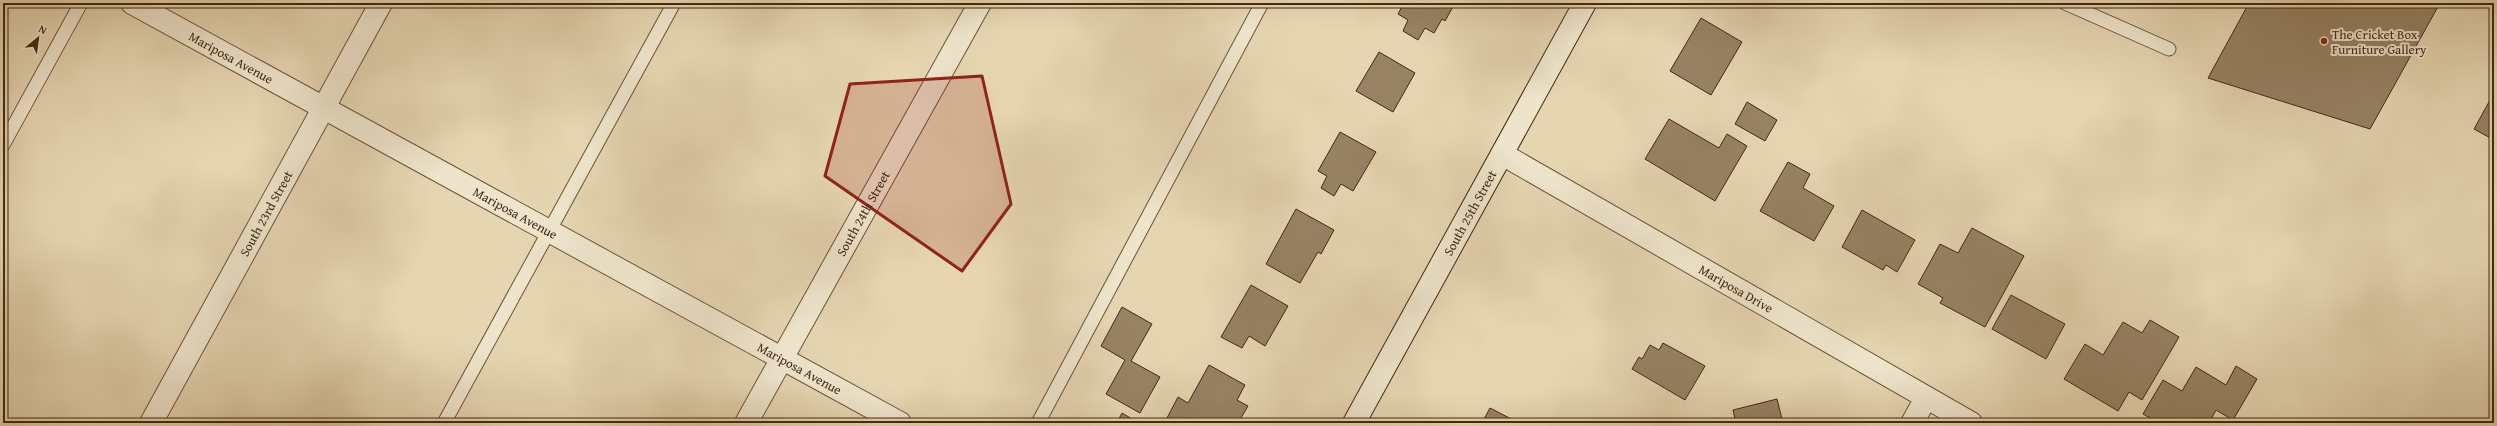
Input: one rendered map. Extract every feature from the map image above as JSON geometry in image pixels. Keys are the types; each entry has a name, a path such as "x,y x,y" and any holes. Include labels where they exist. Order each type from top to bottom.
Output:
{"street":[{"name":"Mariposa Avenue","path":"132,3 321,109 900,423"},
{"name":"South 23rd Street","path":"151,423 321,109 381,3"},
{"name":"South 24th Street","path":"746,423 980,3"},
{"name":"South 25th Street","path":"1354,423 1585,3"},
{"name":"Mariposa Drive","path":"1502,154 1970,423"},
{"path":"1912,423 1926,398"}],"lane":[{"path":"3,145 81,3"},
{"path":"444,423 674,3"},
{"path":"1038,423 1262,3"},
{"path":"2065,3 2169,49"}],"highlighted area":[{"path":"982,76 1011,204 962,271 825,176 850,84"}],"building":[{"path":"1404,3 1455,3 1445,21 1442,19 1434,33 1425,28 1418,40 1403,31 1408,20 1398,14"},
{"name":"The Cricket Box Furniture Gallery","path":"2249,3 2440,3 2370,129 2208,78"},
{"path":"1701,18 1742,42 1711,95 1670,71"},
{"path":"1379,52 1415,73 1393,112 1356,91"},
{"path":"2494,93 2494,140 2474,129"},
{"path":"1747,102 1777,120 1765,141 1735,124"},
{"path":"1669,119 1719,148 1727,134 1747,146 1715,201 1645,159"},
{"path":"1340,132 1376,152 1353,191 1341,184 1334,196 1321,188 1327,176 1318,171"},
{"path":"1788,162 1810,174 1803,188 1834,206 1814,241 1760,211"},
{"path":"1296,209 1334,230 1321,254 1318,252 1300,283 1266,264"},
{"path":"1862,210 1915,240 1897,272 1886,265 1883,270 1842,247"},
{"path":"1972,228 2024,256 1985,327 1940,303 1943,298 1918,284 1940,244 1958,253"},
{"path":"1251,285 1288,306 1265,346 1249,336 1242,348 1221,337"},
{"path":"2011,295 2065,324 2046,359 1992,329"},
{"path":"1122,307 1152,324 1131,361 1160,377 1140,413 1106,394 1125,360 1101,346"},
{"path":"2150,320 2179,337 2142,400 2129,392 2118,411 2064,379 2085,344 2103,355 2123,322 2142,333"},
{"path":"1663,343 1705,366 1685,400 1632,369 1639,357 1642,359 1650,345 1659,350"},
{"path":"1209,365 1245,385 1237,400 1248,406 1238,423 1176,423 1167,418 1178,397 1188,403"},
{"path":"2236,366 2257,379 2233,420 2216,410 2209,423 2159,423 2143,414 2163,380 2182,391 2196,367 2226,385"},
{"path":"1777,399 1783,423 1736,423 1733,410"},
{"path":"1490,408 1519,423 1482,423"},
{"path":"1122,413 1139,423 1117,423"},
{"path":"2241,419 2248,423 2239,423"}],"place":[{"name":"The Cricket Box Furniture Gallery","path":"2324,41"}]}
